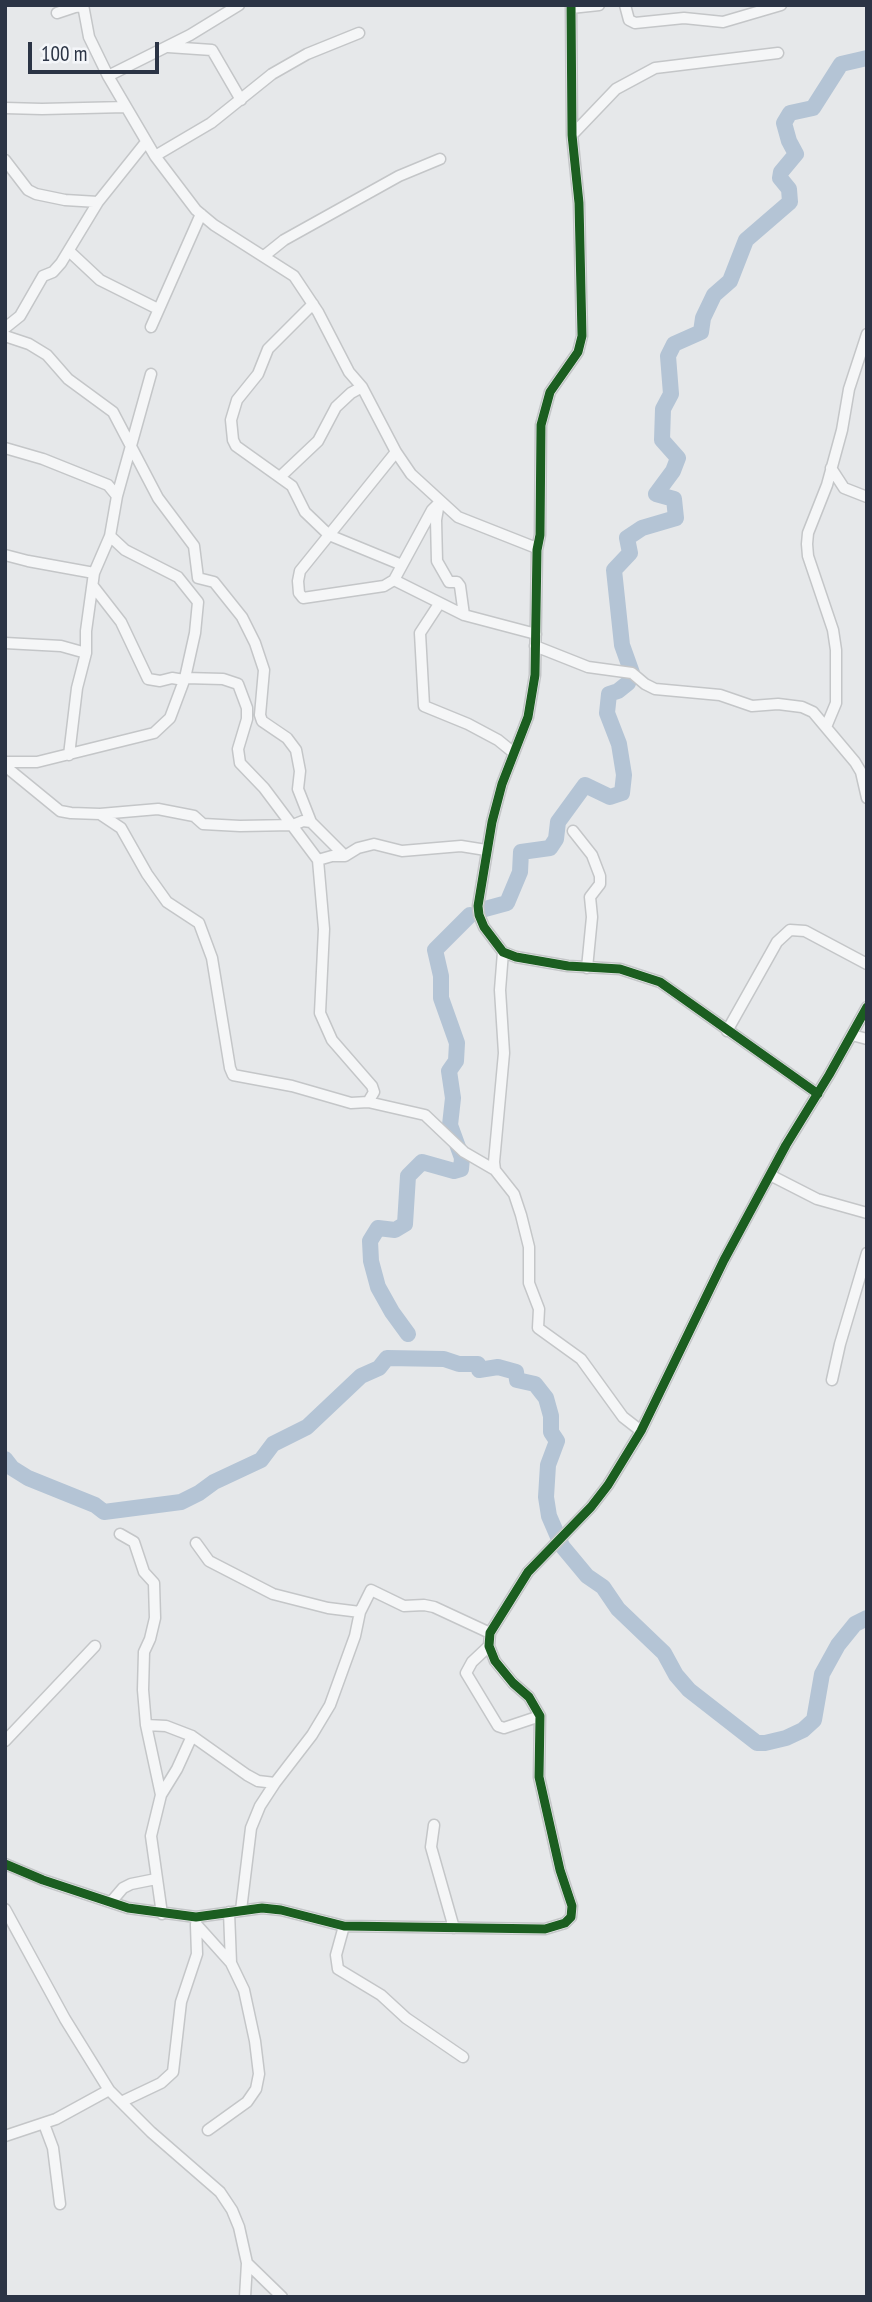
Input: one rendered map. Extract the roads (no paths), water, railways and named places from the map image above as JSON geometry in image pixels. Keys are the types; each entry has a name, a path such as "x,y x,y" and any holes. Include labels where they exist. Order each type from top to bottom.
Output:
{"street":[{"path":"108,76 167,47 239,5"},
{"path":"599,5 571,7 572,135 579,202 582,336 578,352 558,378 544,407 539,453 541,535 537,550 535,675 528,717 502,784 486,850 479,915 484,927 503,952 516,957 587,968 620,969 660,982 818,1094"},
{"path":"625,5 629,20 635,23 684,18 723,22 781,5"},
{"path":"57,13 83,6 89,37 108,76 155,156 201,214 294,276 335,341 349,372 362,387 396,452 411,474 458,517 537,550"},
{"path":"155,156 194,135 272,74 307,54 359,33"},
{"path":"167,47 212,50 241,100"},
{"path":"572,135 616,89 655,68 778,53"},
{"path":"5,108 126,107"},
{"path":"5,328 20,316 36,285 43,276 53,272 69,251 98,202 146,142"},
{"path":"264,256 295,233 399,176 440,159"},
{"path":"5,160 28,190 65,200 98,202"},
{"path":"151,327 201,214"},
{"path":"69,251 100,280 158,309"},
{"path":"313,304 268,349 258,373 237,400 231,420 233,440 236,446 292,486 306,512 329,535 402,565"},
{"path":"826,727 836,703 836,650 833,630 808,556 808,533 831,468 849,390 867,334"},
{"path":"5,336 29,344 47,355 68,379 108,406 158,498 194,545 198,578 214,582 242,617 256,643 264,670 260,715 267,726 287,738 296,750 300,771 298,789 311,822 345,856"},
{"path":"69,755 77,688 86,653 86,631 94,573 110,536 129,446 151,374"},
{"path":"281,477 318,441 336,407 362,387"},
{"path":"5,448 43,459 108,485 117,496"},
{"path":"396,452 300,571 299,593 303,598 384,586 394,580 432,510 440,503"},
{"path":"831,468 844,488 867,497"},
{"path":"440,503 437,561 449,582 457,582 460,586 464,615"},
{"path":"5,764 37,762 154,733 165,726 170,718 185,679 195,633 198,602 178,577 125,550 110,536"},
{"path":"5,555 94,573"},
{"path":"394,580 464,615 536,634"},
{"path":"93,586 121,622 148,679 223,679 239,684 247,708 247,719 238,749 240,763 264,788 318,860 324,929 320,1013 332,1040 372,1086 374,1092 368,1102"},
{"path":"439,604 420,633 424,706 468,724 514,752"},
{"path":"5,643 61,646 86,653"},
{"path":"535,646 587,667 632,673 656,689 720,695 752,706 802,706 813,712 855,762 861,772 867,798"},
{"path":"855,762 867,756"},
{"path":"5,764 60,811 71,814 158,809 194,816 203,824 240,826 311,822"},
{"path":"100,814 121,828 146,874 167,902 199,923 212,958 233,1076 292,1086 351,1103 368,1102 425,1115 464,1152 495,1170 514,1194 521,1215 529,1247 529,1283 539,1309 538,1328 581,1359 623,1417 641,1432"},
{"path":"573,831 592,855 600,876 600,884 590,897 593,917 587,968"},
{"path":"318,860 345,856 358,848 374,844 402,851 461,846 486,850"},
{"path":"727,1031 777,942 790,930 805,930 867,964"},
{"path":"495,1170 504,1053 500,990 503,952"},
{"path":"5,1864 43,1880 111,1902 196,1921 229,1912 262,1908 281,1910 344,1926 545,1929 565,1923 571,1917 572,1906 560,1870 539,1777 540,1716 529,1697 495,1661 489,1646 490,1633 528,1572 591,1507 641,1432 724,1261 786,1145 867,1007"},
{"path":"852,1035 867,1040"},
{"path":"770,1175 817,1199 867,1213"},
{"path":"832,1380 867,1253"},
{"path":"120,1534 134,1542 144,1572 154,1583 155,1618 143,1661 146,1725 161,1795"},
{"path":"196,1543 209,1561 273,1594 328,1608 360,1612"},
{"path":"241,1910 251,1828 260,1806 312,1735 330,1705 355,1636 360,1612 371,1590 404,1606 434,1607 490,1633"},
{"path":"5,1741 95,1646"},
{"path":"489,1646 471,1662 466,1673 498,1726 504,1727 540,1716"},
{"path":"146,1725 166,1726 192,1736 247,1775 275,1783"},
{"path":"162,1914 151,1836 161,1795 192,1736"},
{"path":"434,1825 431,1847 454,1928"},
{"path":"111,1902 123,1888 156,1879"},
{"path":"5,1909 65,2019 109,2090 151,2132 220,2192 239,2227 247,2263 245,2297"},
{"path":"229,1912 231,1963"},
{"path":"196,1921 231,1963 244,1990 259,2074 256,2089 247,2102 208,2130"},
{"path":"121,2102 162,2082 173,2072 181,2002 197,1954 196,1921"},
{"path":"344,1926 336,1955 338,1969 382,1995 406,2018 463,2057"},
{"path":"5,2136 44,2124 109,2090"},
{"path":"44,2124 53,2148 60,2204"},
{"path":"247,2263 282,2297"}],"waterway":[{"path":"485,909 507,903 520,872 521,852 550,848 556,839 558,822 585,785 610,797 622,793 624,775 619,744 607,713 609,694 628,683 632,673 622,645 614,570 630,553 627,538 642,528 676,518 674,499 656,494 673,471 678,458 662,440 663,409 671,394 668,356 674,344 701,332 703,318 714,295 730,281 746,240 790,202 789,189 780,178 781,172 796,154 784,123 790,113 813,108 841,64 867,58"},
{"path":"408,1334 378,1287 371,1261 370,1241 378,1228 395,1230 405,1224 408,1176 422,1162 454,1171 461,1169 462,1158 450,1125 453,1098 449,1071 456,1061 457,1043 441,998 441,976 435,950 470,915"},
{"path":"5,1459 12,1468 28,1478 95,1505 104,1512 181,1502 214,1482 261,1460 273,1444 307,1427 361,1376 379,1368 387,1358 444,1359 459,1364 478,1364 479,1370 498,1367 516,1372 517,1380 535,1384 546,1398 551,1416 551,1432 557,1441 548,1465 546,1497 549,1516 562,1546 587,1576 603,1587 618,1609 664,1653 676,1675 689,1690 757,1743 786,1738 803,1730 814,1720 822,1674 838,1645 855,1624 867,1618"}]}
